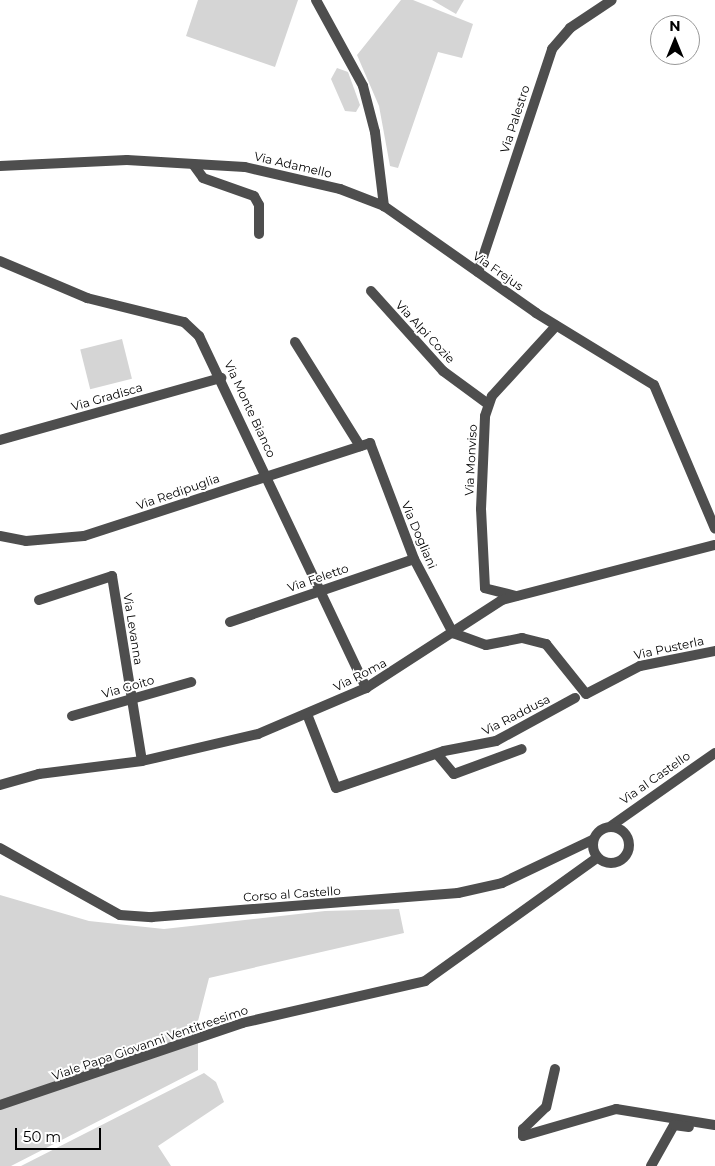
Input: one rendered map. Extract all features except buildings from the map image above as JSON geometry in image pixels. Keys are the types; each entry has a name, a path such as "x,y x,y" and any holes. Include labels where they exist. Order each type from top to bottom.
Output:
{"street":[{"path":"316,0 363,86 375,132 384,206"},
{"name":"Via Palestro","path":"478,272 552,48 570,28 612,0"},
{"name":"Via Adamello","path":"0,166 127,160 262,170 340,189 384,206"},
{"path":"193,164 202,178 254,196 259,205 258,234"},
{"name":"Via Frejus","path":"384,206 556,326 654,385 715,530"},
{"name":"Via Monte Bianco","path":"0,261 87,298 184,322 199,336 268,477 318,591 366,688"},
{"name":"Via Alpi Cozie","path":"371,291 444,372 488,404"},
{"path":"488,404 556,326"},
{"path":"295,342 365,445"},
{"name":"Via Gradisca","path":"0,440 221,378"},
{"name":"Via Monviso","path":"488,404 481,509 485,588 517,596"},
{"name":"Via Redipuglia","path":"0,536 26,541 84,536 365,445"},
{"name":"Via Dogliani","path":"365,445 414,559 453,634"},
{"name":"Via Roma","path":"0,785 39,774 142,761 258,734 366,688 453,634 502,600 715,545"},
{"name":"Via Feletto","path":"230,622 414,559"},
{"name":"Via Levanna","path":"40,600 112,576 142,761"},
{"name":"Via Pusterla","path":"453,634 486,645 522,638 546,644 586,694 640,666 715,651"},
{"name":"Via Goito","path":"72,716 191,682"},
{"name":"Via Raddusa","path":"307,714 336,788 437,754 496,741 575,698"},
{"path":"437,754 454,774 522,749"},
{"name":"Via al Castello","path":"611,826 715,753"},
{"path":"611,826 627,837 628,851 612,864 597,858 592,840 611,826"},
{"name":"Corso al Castello","path":"0,848 120,915 152,917 458,893 502,883 592,840"},
{"name":"Viale Papa Giovanni Ventitreesimo","path":"0,1105 242,1023 425,981 597,858"},
{"path":"554,1069 546,1107 523,1129 523,1136 616,1109 715,1125"},
{"path":"651,1166 674,1125 715,1131"}],"shaded area":[{"path":"198,0 298,0 275,67 186,36"},
{"path":"401,0 413,0 473,24 462,58 438,52 398,168 390,166 379,106 357,55"},
{"path":"432,0 464,0 456,14"},
{"path":"337,68 348,72 360,105 356,112 345,111 331,79"},
{"path":"122,339 132,379 90,389 80,349"},
{"path":"0,895 89,921 164,929 325,911 399,909 404,933 209,978 198,1021 198,1070 11,1166 0,1166"},
{"path":"204,1073 216,1082 224,1102 158,1146 171,1166 21,1166"}]}
